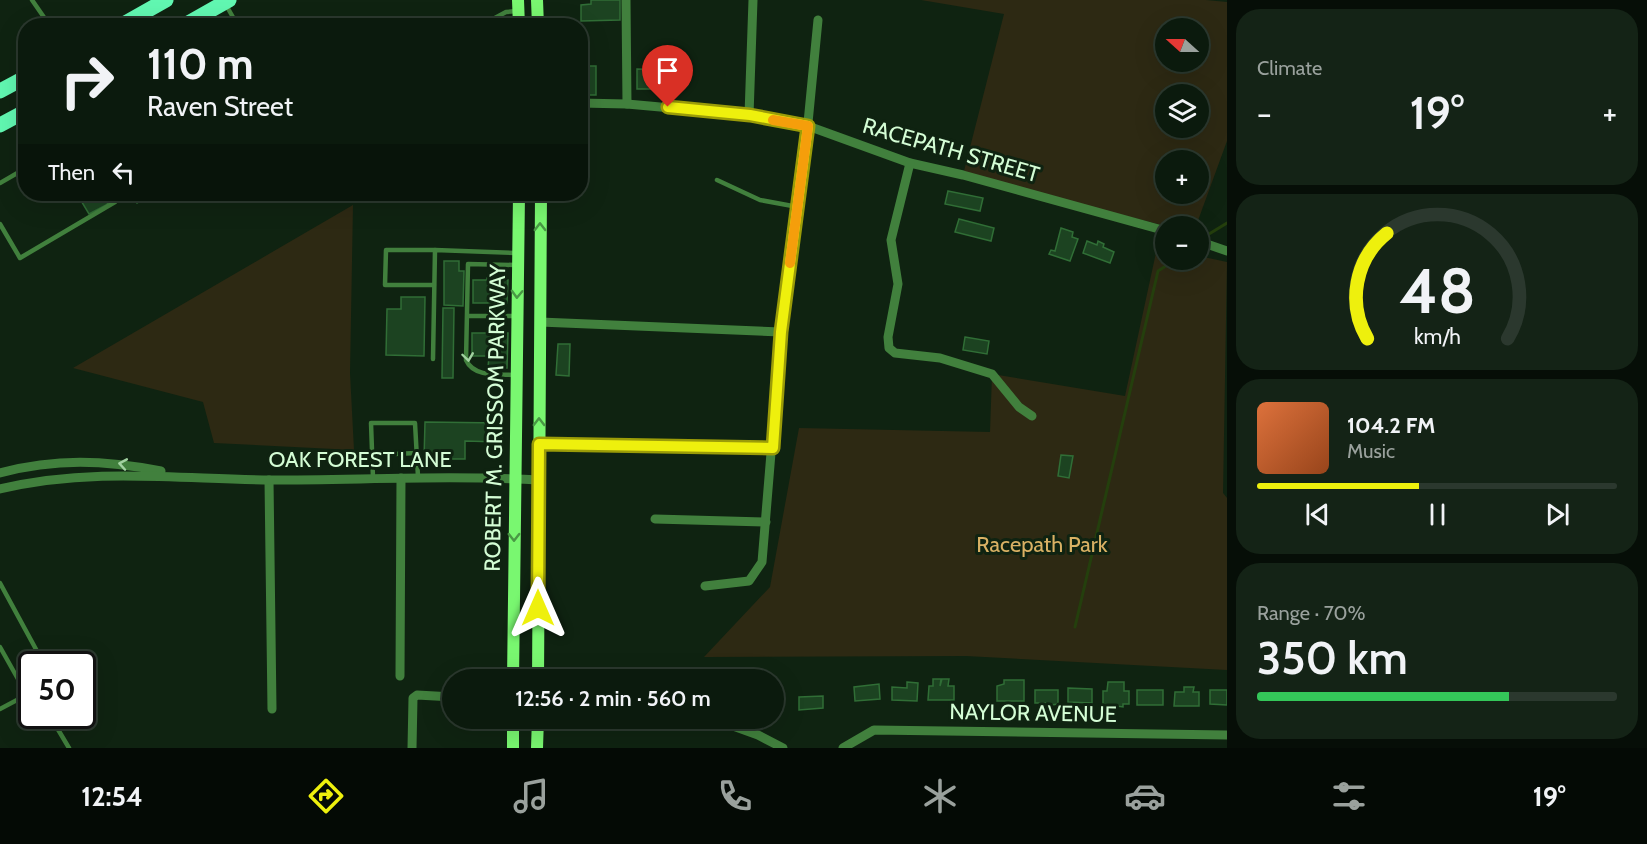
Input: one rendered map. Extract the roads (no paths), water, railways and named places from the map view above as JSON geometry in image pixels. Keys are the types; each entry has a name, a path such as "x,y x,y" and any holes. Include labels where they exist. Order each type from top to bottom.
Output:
{"main road":[{"path":"134,18 166,0"},
{"path":"537,0 538,18"},
{"path":"196,18 225,1"},
{"path":"0,92 18,82"},
{"path":"0,125 18,116"},
{"name":"ROBERT M. GRISSOM PARKWAY","path":"513,669 519,201"},
{"name":"ROBERT M. GRISSOM PARKWAY","path":"538,669 541,201"},
{"path":"513,729 513,748"},
{"path":"537,748 538,729"}],"street":[{"path":"626,0 627,104"},
{"path":"750,115 753,0"},
{"path":"705,586 749,581 754,577 762,562 781,332 808,126 818,20"},
{"name":"RACEPATH STREET","path":"588,103 627,104 750,115 808,126 910,163 963,175 1155,228"},
{"path":"910,163 891,240 898,284 888,337 889,348 895,353 940,358 992,374 1019,407 1032,416"},
{"path":"1209,245 1227,251"},
{"path":"540,322 781,332"},
{"path":"539,444 773,448"},
{"name":"OAK FOREST LANE","path":"0,473 64,461 116,462 181,475"},
{"name":"OAK FOREST LANE","path":"0,489 41,479 181,475 269,480 418,478 539,480"},
{"path":"400,676 401,478"},
{"path":"269,480 272,708"},
{"path":"655,519 766,522"},
{"path":"412,748 413,698 417,695 442,696"},
{"path":"741,729 783,748"},
{"name":"NAYLOR AVENUE","path":"843,748 874,730 1227,735"}],"lane":[{"path":"32,0 44,18"},
{"path":"225,1 234,18"},
{"path":"495,18 518,5"},
{"path":"0,183 18,173"},
{"path":"717,180 760,201 798,207"},
{"path":"0,224 20,258 114,201"},
{"path":"434,285 385,285 386,250 435,250 518,259"},
{"path":"433,359 435,250"},
{"path":"516,375 488,374 469,367 466,360 468,264 518,259"},
{"path":"468,316 517,316"},
{"path":"373,478 371,423 415,423 418,478"},
{"path":"372,455 417,453"},
{"path":"0,583 37,651"},
{"path":"0,647 18,676"},
{"path":"0,709 18,700"},
{"path":"58,729 69,748"}],"waterway":[{"path":"1209,234 1227,223"},
{"path":"1075,627 1160,270"}],"park label":[{"name":"Racepath Park","path":"1042,544"}]}
